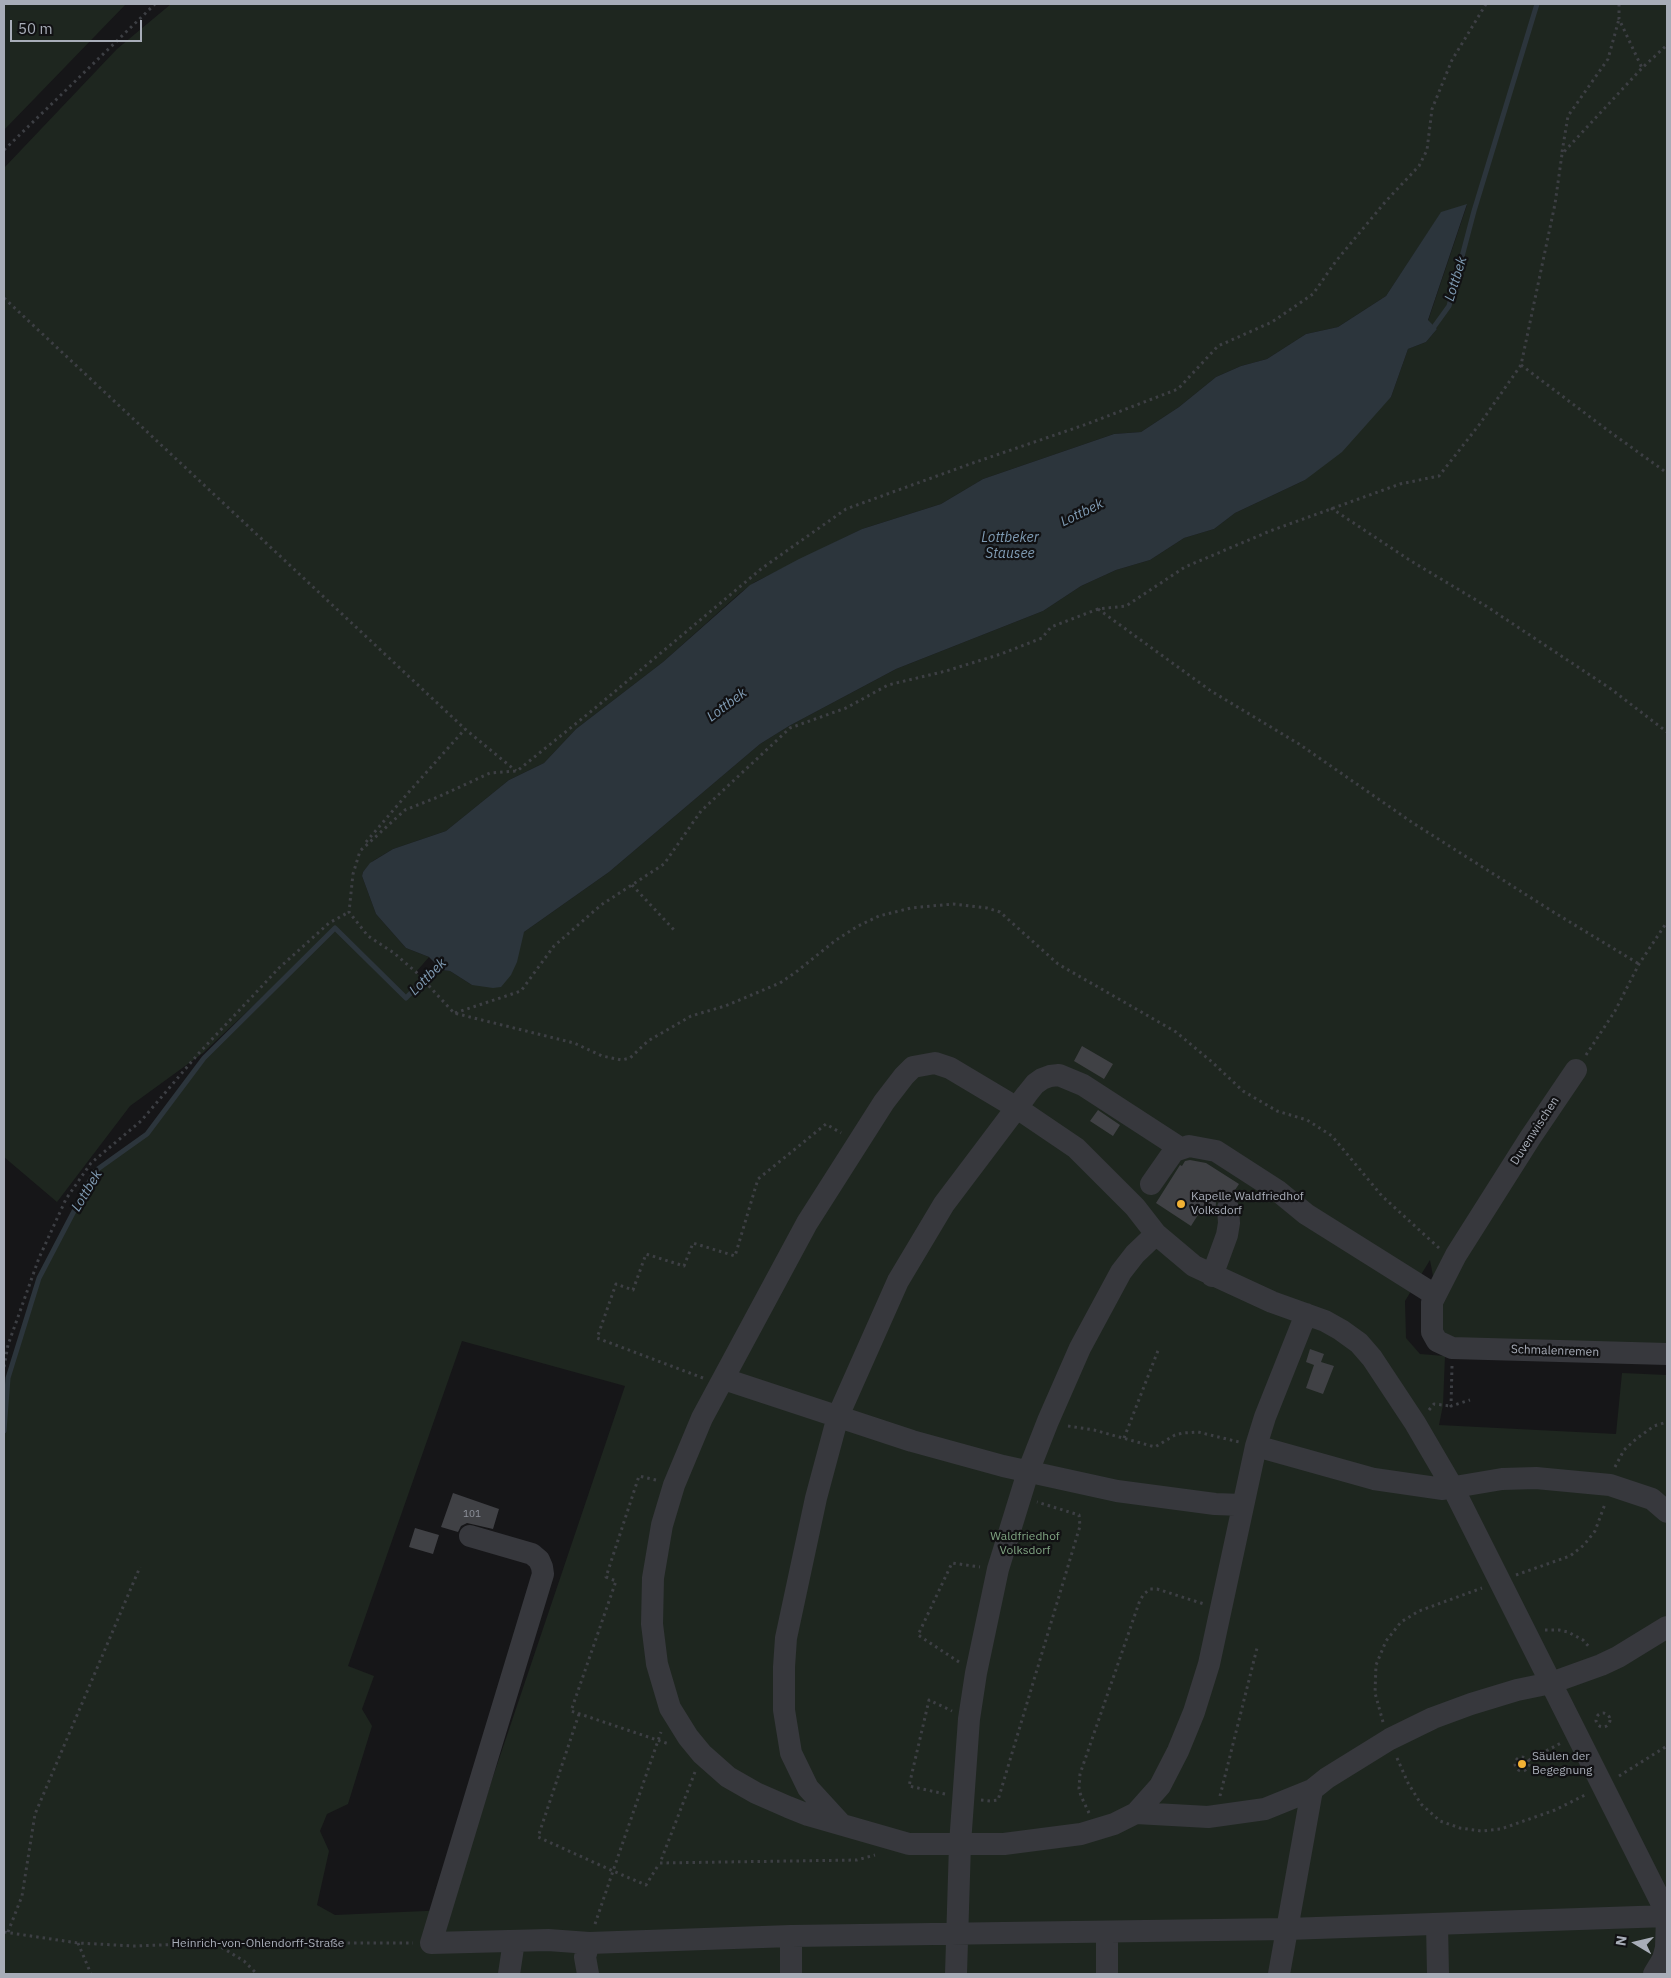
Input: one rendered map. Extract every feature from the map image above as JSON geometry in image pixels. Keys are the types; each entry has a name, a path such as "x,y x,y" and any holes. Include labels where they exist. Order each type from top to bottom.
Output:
{"street":[{"path":"1306,1314 1265,1417 1256,1446 1209,1664 1194,1712 1178,1752 1160,1786 1136,1813 1114,1824 1081,1834 1043,1840 1004,1844 909,1844 808,1815 756,1793 728,1777 702,1754 688,1737 670,1708 657,1664 652,1624 653,1578 662,1525 674,1485 702,1418 807,1223 857,1142 904,1076 913,1067 934,1063 950,1068 1017,1108 1076,1148 1135,1207 1156,1234 1194,1266 1212,1276 1272,1302 1306,1314 1341,1330 1359,1343 1372,1358 1415,1423 1453,1488 1653,1885 1667,1916 1666,1948 1654,1974"},
{"name":"Duvenwischen","path":"1448,1347 1437,1341 1430,1324 1432,1302 1435,1295 1456,1255 1530,1138 1576,1070"},
{"path":"841,1825 808,1788 791,1753 784,1710 786,1638 816,1498 838,1416 903,1274 944,1204 1035,1084 1050,1076 1059,1075 1083,1085 1180,1148"},
{"path":"1151,1184 1171,1154 1180,1148 1190,1146 1202,1147 1228,1157 1278,1190 1306,1214 1435,1295"},
{"path":"1212,1276 1227,1235 1230,1214 1228,1208"},
{"path":"956,1974 960,1844 969,1719 976,1673 998,1570 1028,1472 1080,1348 1103,1302 1121,1272 1134,1254 1156,1234"},
{"name":"Schmalenremen","path":"1448,1347 1667,1354"},
{"path":"722,1382 838,1416 912,1441 1028,1472 1117,1491 1214,1504 1242,1505"},
{"path":"1256,1446 1374,1479 1443,1489 1502,1479 1536,1478 1610,1485 1652,1499 1667,1512"},
{"path":"470,1536 532,1554 542,1567 543,1574 431,1943 548,1940 589,1943 791,1936 1287,1929 1667,1916"},
{"path":"1136,1813 1214,1816 1265,1808 1312,1790 1390,1739 1433,1718 1518,1690 1551,1683 1601,1665 1626,1653 1667,1627"},
{"path":"1279,1974 1312,1790"},
{"path":"1437,1924 1438,1974"},
{"path":"1107,1932 1108,1974"},
{"path":"791,1936 791,1974"},
{"path":"509,1974 514,1941"},
{"path":"588,1974 585,1957 589,1943"}],"path":[{"path":"4,150 155,4"},
{"path":"360,850 405,810 490,773 517,771 761,569 846,509 1087,424 1178,389 1218,346 1272,322 1313,294 1336,261 1386,200 1419,166 1427,150 1432,110 1452,60 1486,4"},
{"path":"454,1013 521,991 554,946 602,905 664,864 701,811 790,728 846,708 888,685 946,671 1001,654 1042,638 1051,627 1098,609 1126,606 1185,567 1331,508 1400,484 1439,476 1521,365 1555,204 1568,116 1608,59 1618,20 1619,4"},
{"path":"1618,20 1642,68"},
{"path":"1562,154 1642,68 1667,46"},
{"path":"4,298 466,729 517,771"},
{"path":"1521,365 1667,473"},
{"path":"1331,508 1411,561 1486,606 1611,689 1667,732"},
{"path":"1098,609 1211,691 1299,744 1414,823 1639,964"},
{"path":"466,729 408,792 360,850 353,874 349,912 368,936 394,953 417,973 454,1013 574,1043 602,1056 622,1060 630,1058 648,1041 691,1016 725,1006 780,983 836,940 858,926 879,916 911,908 936,905 953,904 986,908 1000,912 1058,964 1176,1032 1243,1091 1277,1111 1307,1120 1332,1136 1382,1196 1439,1248 1456,1255"},
{"path":"632,885 675,931"},
{"path":"4,1367 8,1345 39,1258 66,1199 91,1163 141,1121 200,1053 279,968 329,923 349,912"},
{"path":"1576,1070 1615,1011 1639,964 1667,922"},
{"path":"722,1382 597,1338 616,1284 633,1290 646,1254 684,1266 693,1243 735,1256 758,1178 826,1124"},
{"path":"1448,1347 1451,1406 1470,1400"},
{"path":"1124,1438 1159,1348"},
{"path":"1048,1421 1156,1447 1183,1433 1198,1432 1256,1446"},
{"path":"1667,1422 1654,1426 1624,1450 1615,1466 1603,1514 1595,1531 1584,1545 1570,1556 1419,1611 1401,1622 1386,1641 1376,1665 1376,1693 1382,1718 1408,1783 1421,1804 1440,1820 1460,1828 1481,1831 1501,1829 1555,1810 1602,1786 1667,1746"},
{"path":"579,1714 538,1836 646,1885 660,1863 702,1754 571,1711 616,1581 606,1577 639,1476 674,1485"},
{"path":"969,1719 929,1700 909,1786 964,1798 998,1800 1080,1526 1080,1515 1020,1497"},
{"path":"976,1673 918,1635 952,1563 998,1570"},
{"path":"8,1932 22,1896 35,1814 140,1567"},
{"path":"1097,1829 1081,1796 1079,1789 1080,1774 1140,1600 1150,1589 1157,1589 1220,1609"},
{"path":"1527,1635 1546,1630 1568,1632 1583,1640 1595,1654 1601,1665"},
{"path":"1214,1816 1257,1648"},
{"path":"589,1943 670,1708"},
{"path":"1600,1713 1606,1713 1610,1717 1610,1723 1606,1727 1600,1727 1596,1723 1596,1718 1600,1713"},
{"path":"1524,1756 1529,1760 1529,1766 1525,1770 1519,1771 1515,1766 1515,1761 1519,1757 1524,1756"},
{"path":"660,1863 857,1860 909,1844"},
{"name":"Heinrich-von-Ohlendorff-Straße","path":"4,1932 78,1943 134,1946 215,1943 431,1943"},
{"path":"78,1943 91,1974"},
{"path":"215,1943 244,1961 257,1974"}],"green space":[{"path":"4,4 126,4 4,130"},
{"name":"Waldfriedhof Volksdorf","path":"171,4 1667,4 1667,1345 1458,1345 1444,1335 1430,1260 1405,1301 1406,1338 1420,1354 1445,1356 1443,1405 1439,1425 1616,1434 1622,1373 1667,1375 1667,1974 4,1974 4,1431 8,1378 39,1278 95,1171 147,1134 204,1058 303,959 203,1053 130,1106 57,1202 4,1157 4,168 117,49","holes":["1467,205 1428,321 1437,329 1426,342 1408,349 1391,397 1305,480 1235,513 1214,529 1184,538 1150,560 1116,570 1081,586 1043,611 896,669 789,726 760,744 609,872 524,932 472,985 450,971 442,970 440,967 413,992 423,980 416,972 429,957 406,948 376,914 362,876 363,872 373,861 393,849 446,831 509,780 544,763 576,729 663,662 740,593 755,582 862,529 941,504 983,479 1114,434 1141,432 1179,407 1216,377 1241,366 1267,359 1306,334 1338,327 1386,296 1441,213","462,1341 625,1386 448,1910 335,1915 317,1905 329,1851 320,1831 327,1814 348,1804 372,1726 362,1709 374,1676 348,1666"]}],"water":[{"name":"Lottbeker Stausee","path":"1467,204 1428,320 1437,329 1426,342 1408,349 1391,397 1342,452 1305,480 1235,513 1214,529 1184,538 1150,560 1116,570 1081,586 1043,611 896,669 789,726 760,744 609,872 524,932 517,962 511,975 501,987 493,988 472,985 450,971 442,970 429,957 406,948 376,914 362,876 370,863 393,849 446,831 509,780 544,763 576,729 663,662 750,585 862,529 941,504 983,479 1114,434 1141,432 1179,407 1216,377 1241,366 1267,359 1306,334 1338,327 1386,296 1441,212"}],"building":[{"path":"1082,1046 1113,1064 1104,1079 1074,1061"},
{"path":"1098,1110 1120,1125 1113,1136 1090,1121"},
{"path":"1185,1161 1206,1163 1239,1184 1231,1196 1221,1197 1216,1202 1215,1215 1203,1207 1191,1226 1156,1203 1180,1165 1182,1166"},
{"path":"1310,1349 1324,1354 1321,1362 1334,1366 1323,1394 1306,1388 1314,1365 1306,1362"},
{"path":"453,1493 499,1509 493,1529 467,1523 461,1526 458,1532 441,1527"},
{"path":"415,1528 439,1535 433,1554 409,1547"}],"waterway":[{"name":"Lottbek","path":"1431,331 1449,306 1474,211 1537,4"},
{"name":"Lottbek","path":"4,1431 8,1378 39,1278 95,1171 147,1134 204,1058 335,928 406,998 443,960"}],"place":[{"name":"Kapelle Waldfriedhof Volksdorf","path":"1181,1204"},
{"name":"Säulen der Begegnung","path":"1522,1764"}]}
